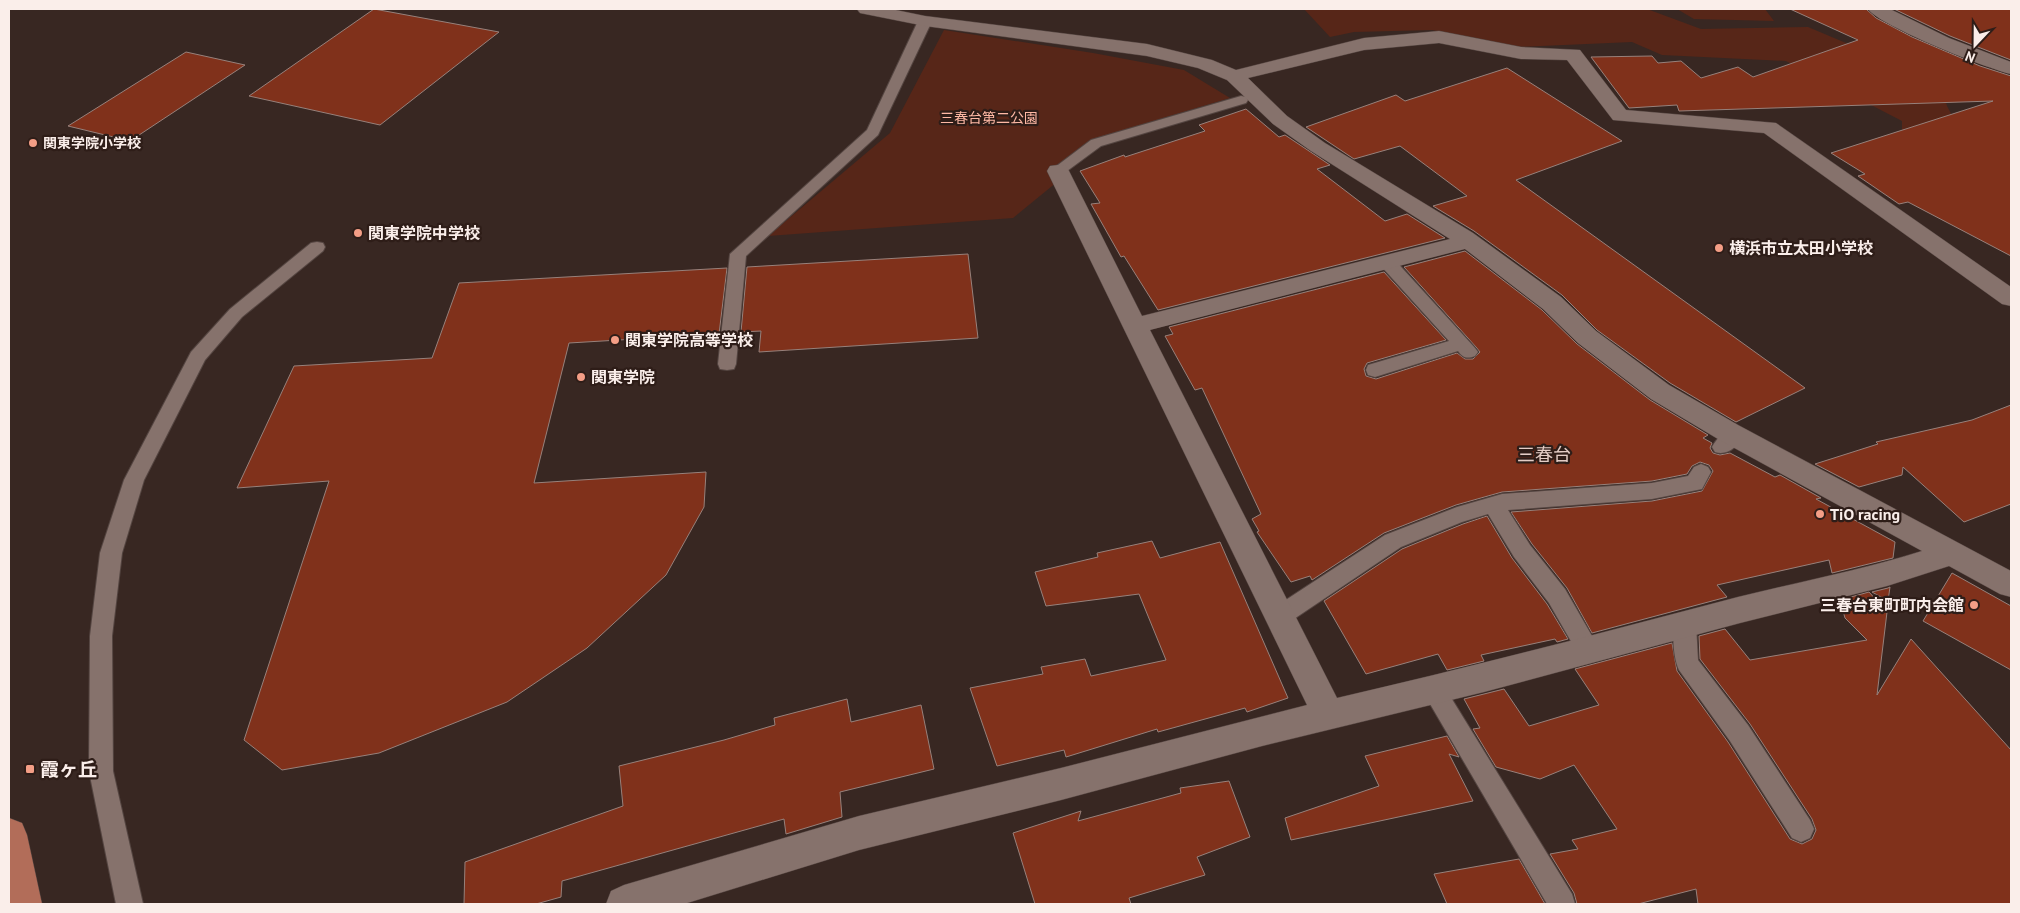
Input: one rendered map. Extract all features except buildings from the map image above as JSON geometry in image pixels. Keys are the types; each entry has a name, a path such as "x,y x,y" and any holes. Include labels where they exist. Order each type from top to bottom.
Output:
{"main road":[{"path":"9,835 24,904"}],"street":[{"path":"866,9 925,21 1147,50 1205,64 1234,76 1280,120 1318,147 1469,241 1552,303 1587,337 1728,441 1952,553 2011,585"},
{"path":"1876,9 1955,48 2011,68"},
{"path":"1234,76 1364,44 1439,37 1521,53 1573,54 1620,116 1769,127 2011,298"},
{"path":"1058,171 1329,715"},
{"path":"1135,326 1469,241"},
{"path":"624,904 859,833 1062,784 1262,731 1434,690 1685,624 1887,574 1952,553"}],"lane":[{"path":"727,364 738,254 873,132 925,21"},
{"path":"1058,171 1096,144 1241,100"},
{"path":"129,904 101,771 102,636 110,553 134,480 198,357 236,313 317,247"},
{"path":"1375,370 1465,348 1387,262"},
{"path":"1280,616 1393,541 1457,514 1502,502 1652,491 1695,484 1701,472"},
{"path":"1493,504 1522,551 1557,596 1588,650"},
{"path":"1685,624 1687,663 1739,733 1801,829"},
{"path":"1434,690 1562,904"}],"green space":[{"path":"1304,9 1647,9 1701,29 1808,27 1941,83 1947,106 1958,127 2011,152 2011,182 2001,187 1902,130 1902,121 1786,61 1662,55 1632,42 1519,47 1432,30 1354,32 1330,37"},
{"path":"1677,9 1765,9 1774,21 1694,19"},
{"name":"三春台第二公園","path":"944,30 1093,53 1184,70 1230,98 1090,140 1048,172 1057,182 1013,218 768,236 890,133"}],"place":[{"name":"関東学院小学校","path":"33,143"},
{"name":"関東学院中学校","path":"358,233"},
{"name":"横浜市立太田小学校","path":"1719,248"},
{"name":"関東学院高等学校","path":"615,340"},
{"name":"関東学院","path":"581,377"},
{"name":"TiO racing","path":"1820,514"},
{"name":"三春台東町町内会館","path":"1974,605"},
{"name":"霞ヶ丘","path":"30,769"}],"district":[{"name":"三春台","path":"1544,454"}]}
